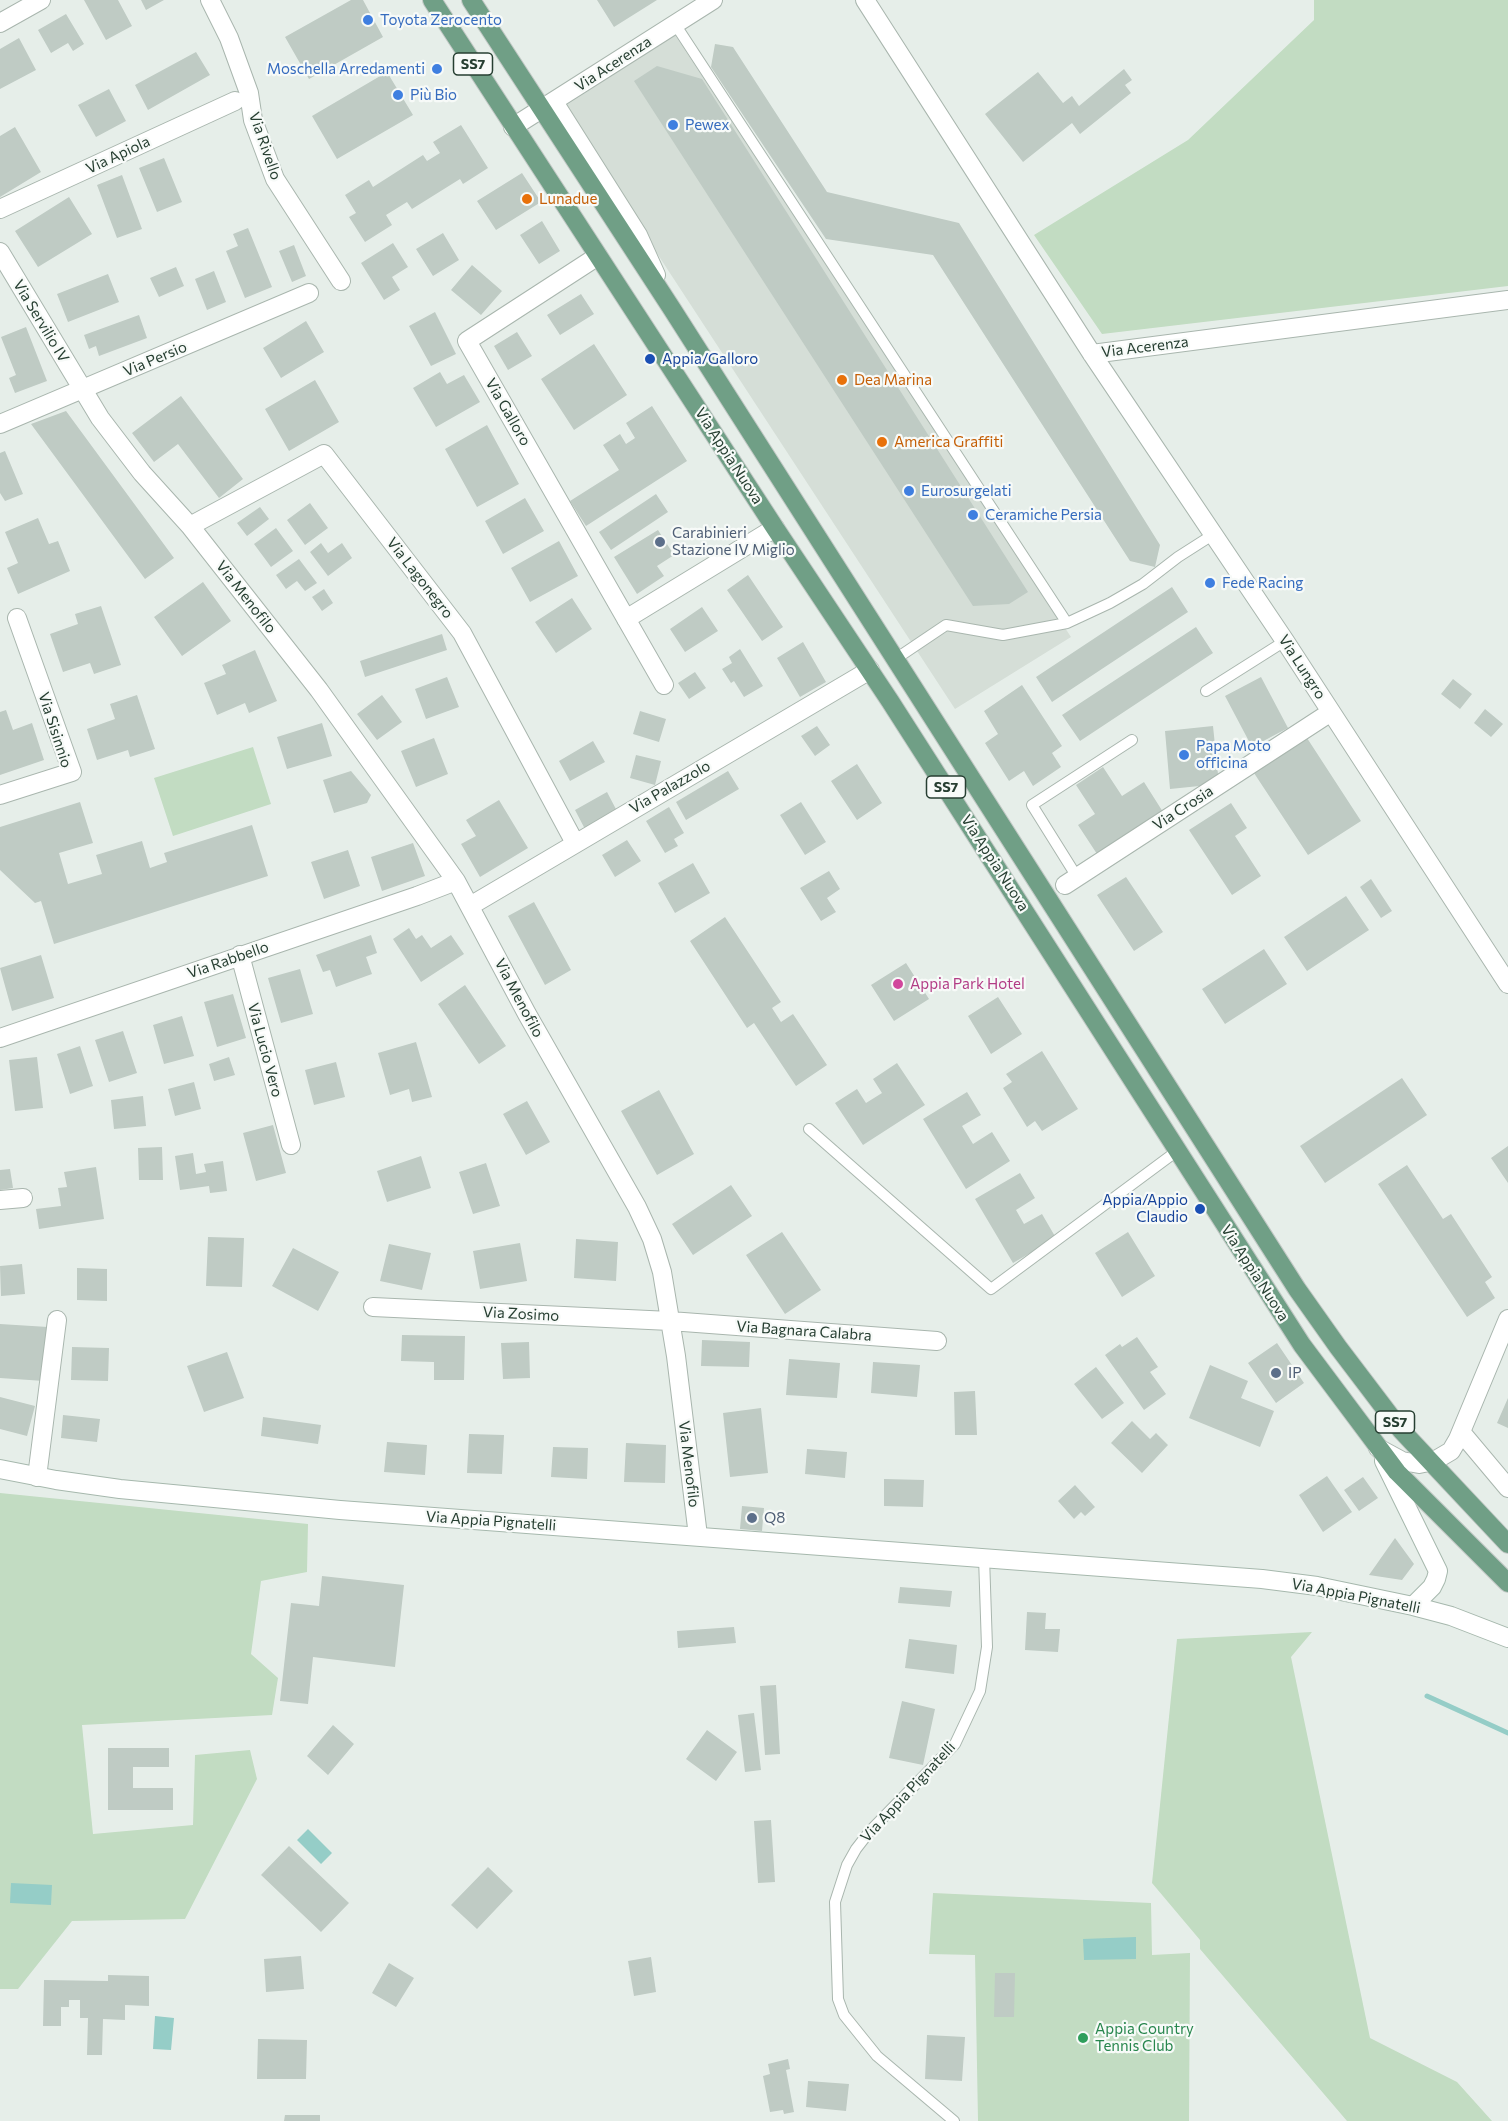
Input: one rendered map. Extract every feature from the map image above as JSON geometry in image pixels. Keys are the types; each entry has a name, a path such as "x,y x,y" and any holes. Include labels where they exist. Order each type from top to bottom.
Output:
{"main road":[{"name":"Via Appia Nuova","path":"432,0 775,528 870,670 1295,1335 1397,1472 1508,1582"},
{"name":"Via Appia Nuova","path":"471,0 548,106 672,309 894,660 1048,896 1297,1289 1383,1407 1508,1544"}],"street":[{"path":"0,23 39,0"},
{"name":"Via Rivello","path":"210,0 233,49 249,93 253,120 275,179 341,281"},
{"name":"Via Acerenza","path":"513,127 713,0"},
{"name":"Via Acerenza","path":"865,0 1092,354 1508,300"},
{"name":"Via Apiola","path":"0,209 235,101"},
{"name":"Via Servilio IV","path":"0,252 100,418 142,473 190,526"},
{"name":"Via Galloro","path":"598,256 467,341 664,685"},
{"name":"Via Persio","path":"0,424 309,293"},
{"name":"Via Lungro","path":"1092,354 1285,640 1508,984"},
{"name":"Via Lagonegro","path":"190,526 324,454 462,633 575,843"},
{"name":"Via Menofilo","path":"190,526 319,690 456,881 527,1014 637,1207 652,1239 662,1272 698,1536"},
{"path":"626,619 775,528"},
{"name":"Via Sisinnio","path":"0,795 72,772 16,618"},
{"name":"Via Palazzolo","path":"470,906 870,670"},
{"name":"Via Crosia","path":"1071,881 1331,712"},
{"name":"Via Rabbello","path":"0,1038 456,881"},
{"name":"Via Lucio Vero","path":"240,955 291,1145"},
{"path":"0,1200 23,1198"},
{"name":"Via Zosimo","path":"373,1307 670,1322"},
{"path":"1378,1448 1402,1461 1419,1464 1431,1462 1451,1451 1508,1319"},
{"path":"37,1477 57,1320"},
{"name":"Via Bagnara Calabra","path":"670,1322 937,1341"},
{"path":"1461,1432 1508,1488"},
{"path":"1378,1448 1437,1565 1438,1575 1434,1583 1413,1606"},
{"name":"Via Appia Pignatelli","path":"0,1469 37,1477 108,1487 240,1501 1298,1583 1413,1606 1451,1616 1508,1638"}],"lane":[{"path":"675,24 1067,623"},
{"path":"894,660 946,625 1003,635 1067,623 1110,603 1143,584 1178,557 1214,534"},
{"path":"1206,690 1285,640"},
{"path":"1071,881 1032,805 1132,740"},
{"path":"809,1129 991,1289 1177,1151"},
{"name":"Via Appia Pignatelli","path":"954,2121 877,2056 844,2015 838,1999 835,1902 847,1865 856,1849 870,1831 955,1744 980,1691 987,1647 984,1557"}],"shaded area":[{"path":"675,35 1071,637 955,709 562,108"}],"green space":[{"path":"1314,0 1508,0 1508,286 1102,334 1034,235 1188,140 1314,20"},
{"path":"253,747 271,804 173,836 154,778"},
{"path":"0,1493 308,1524 307,1572 261,1581 251,1654 278,1678 272,1715 82,1725 93,1834 193,1825 195,1755 250,1750 257,1779 185,1919 72,1921 18,1989 0,1989"},
{"path":"1312,1632 1291,1657 1370,2038 1457,2082 1492,2121 1347,2121 1200,1949 1200,1940 1152,1883 1177,1639"},
{"name":"Appia Country Tennis Club","path":"933,1893 1151,1903 1152,1955 1190,1953 1189,2121 978,2121 975,1955 929,1954"}],"water":[{"path":"308,1829 332,1853 321,1864 297,1840"},
{"path":"11,1883 52,1885 51,1905 10,1903"},
{"path":"1136,1937 1136,1959 1084,1960 1083,1939"},
{"path":"155,2016 174,2018 171,2050 153,2049"}],"building":[{"path":"84,0 118,0 132,26 106,40"},
{"path":"141,0 164,0 146,10"},
{"path":"351,0 363,0 383,37 309,79 285,37"},
{"path":"597,0 657,0 614,27"},
{"path":"66,14 84,44 73,51 68,43 51,53 38,30"},
{"path":"19,38 36,70 0,89 0,49"},
{"path":"715,44 733,47 827,192 959,223 1160,545 1155,567 1130,561 933,255 826,239 711,67"},
{"path":"196,52 210,75 148,110 135,85"},
{"path":"657,66 702,79 1028,592 1009,604 973,606 634,81"},
{"path":"1124,69 1132,80 1125,85 1131,93 1080,134 1072,123 1023,162 985,114 1038,72 1063,103 1072,96 1079,106"},
{"path":"387,72 413,115 337,159 312,116"},
{"path":"109,89 126,121 96,137 78,105"},
{"path":"461,125 488,168 463,184 460,179 412,209 407,202 386,215 392,225 365,242 349,217 356,213 345,195 369,180 373,187 423,155 427,161 440,153 433,142"},
{"path":"15,127 41,172 0,197 0,136"},
{"path":"164,158 182,202 157,212 139,168"},
{"path":"522,173 541,202 496,230 477,201"},
{"path":"122,175 142,229 117,238 97,185"},
{"path":"69,197 92,234 38,267 15,231"},
{"path":"542,221 560,251 539,264 520,235"},
{"path":"248,228 272,287 245,298 226,251 238,246 233,234"},
{"path":"443,233 459,260 433,276 416,249"},
{"path":"393,243 408,267 392,277 400,290 384,300 361,263"},
{"path":"294,245 306,276 292,282 279,251"},
{"path":"472,265 502,291 481,315 451,290"},
{"path":"176,267 184,286 159,297 150,278"},
{"path":"214,271 226,302 207,310 195,279"},
{"path":"108,274 119,302 68,322 57,294"},
{"path":"581,294 594,314 560,335 547,315"},
{"path":"435,312 456,354 431,366 409,326"},
{"path":"139,315 147,338 99,356 96,346 89,349 84,335"},
{"path":"306,321 324,352 281,378 263,348"},
{"path":"26,327 47,381 15,393 9,378 16,375 1,337"},
{"path":"517,332 532,356 508,370 494,346"},
{"path":"594,344 627,395 574,430 541,379"},
{"path":"440,372 447,384 464,375 480,402 436,427 413,388"},
{"path":"315,380 339,422 289,451 265,409"},
{"path":"181,396 243,479 219,498 178,444 154,462 132,433"},
{"path":"652,406 687,461 586,526 570,501 619,470 603,445 620,434 626,444 635,438 626,423"},
{"path":"66,411 174,558 145,579 31,424"},
{"path":"487,425 519,484 477,507 445,449"},
{"path":"5,451 23,494 5,501 0,493 0,453"},
{"path":"656,494 668,512 611,550 599,532"},
{"path":"525,498 544,531 503,554 485,521"},
{"path":"310,503 328,528 305,545 287,520"},
{"path":"260,507 269,519 247,536 237,523"},
{"path":"38,518 49,544 58,541 70,571 18,594 7,568 18,563 5,532"},
{"path":"276,528 293,551 271,567 254,544"},
{"path":"658,530 674,555 657,566 664,576 637,594 614,557"},
{"path":"559,541 578,576 530,602 511,568"},
{"path":"321,543 328,553 342,543 352,558 328,576 310,552"},
{"path":"299,559 317,583 305,591 297,581 286,589 276,575"},
{"path":"748,575 783,627 762,641 727,590"},
{"path":"203,582 231,621 182,656 154,617"},
{"path":"1172,587 1188,612 1052,702 1036,677"},
{"path":"324,589 333,603 322,611 312,597"},
{"path":"572,598 592,629 556,653 535,622"},
{"path":"101,606 121,665 94,674 90,663 63,672 50,634 78,624 75,614"},
{"path":"702,607 718,631 685,652 670,629"},
{"path":"1196,627 1213,653 1080,741 1062,715"},
{"path":"442,634 447,650 365,677 360,661"},
{"path":"803,642 826,682 800,697 777,658"},
{"path":"740,649 763,686 744,697 734,681 731,683 722,669 732,663 729,657"},
{"path":"255,650 277,701 249,713 245,703 217,715 204,683 226,674 222,665"},
{"path":"695,672 706,688 689,699 678,683"},
{"path":"447,677 459,707 426,719 415,689"},
{"path":"1261,677 1288,728 1252,747 1225,696"},
{"path":"1453,679 1472,694 1460,709 1441,694"},
{"path":"1022,685 1062,746 1052,753 1061,767 1033,786 1024,771 1009,781 985,743 998,734 984,711"},
{"path":"137,695 155,749 130,757 128,750 97,760 87,729 115,719 110,704"},
{"path":"382,695 402,722 377,740 357,714"},
{"path":"1485,709 1503,724 1491,737 1474,723"},
{"path":"6,710 13,730 32,723 44,760 0,775 0,712"},
{"path":"640,711 666,719 659,742 633,734"},
{"path":"322,723 332,756 287,769 277,737"},
{"path":"817,726 830,745 815,756 801,736"},
{"path":"1213,726 1219,784 1170,789 1165,731"},
{"path":"434,738 448,774 416,787 401,751"},
{"path":"1307,738 1361,821 1308,855 1254,773"},
{"path":"593,741 605,762 570,781 559,761"},
{"path":"636,755 661,761 655,785 630,778"},
{"path":"857,764 882,803 857,820 831,781"},
{"path":"1103,767 1122,796 1144,782 1163,812 1097,854 1078,825 1095,814 1076,785"},
{"path":"351,771 371,795 367,803 334,813 323,780"},
{"path":"728,771 739,789 686,820 676,802"},
{"path":"607,792 618,813 586,831 575,810"},
{"path":"499,800 528,848 480,877 461,844 476,836 466,820"},
{"path":"80,802 93,843 59,853 68,884 102,874 96,855 142,841 150,868 167,862 164,853 252,825 268,876 54,944 41,901 35,903 0,870 0,827"},
{"path":"801,802 826,842 805,855 780,815"},
{"path":"1231,803 1247,828 1235,836 1261,876 1232,895 1189,830"},
{"path":"669,807 684,833 674,839 678,846 665,853 646,821"},
{"path":"627,840 641,861 615,877 602,855"},
{"path":"413,843 425,876 382,891 371,857"},
{"path":"348,850 360,886 324,899 311,862"},
{"path":"693,863 710,893 675,913 658,883"},
{"path":"829,871 840,889 827,898 836,912 821,921 800,888"},
{"path":"1126,877 1163,932 1134,951 1097,895"},
{"path":"1371,879 1392,911 1381,918 1360,887"},
{"path":"1346,896 1369,930 1307,971 1284,937"},
{"path":"534,902 571,970 545,985 508,916"},
{"path":"725,917 781,1002 772,1008 781,1022 793,1014 827,1065 796,1086 754,1023 747,1028 690,941"},
{"path":"409,928 416,939 422,935 431,948 451,935 464,954 421,982 393,939"},
{"path":"371,935 377,953 366,957 372,974 336,987 330,970 323,972 316,955"},
{"path":"1264,949 1287,984 1225,1024 1202,989"},
{"path":"41,955 54,998 12,1011 0,968"},
{"path":"906,963 929,999 894,1021 871,985"},
{"path":"300,969 313,1014 281,1023 268,978"},
{"path":"465,985 506,1046 479,1064 438,1004"},
{"path":"233,994 246,1038 217,1047 204,1002"},
{"path":"998,997 1022,1034 991,1054 968,1016"},
{"path":"182,1016 194,1056 164,1064 153,1025"},
{"path":"123,1031 137,1073 109,1082 95,1040"},
{"path":"416,1042 432,1097 412,1102 409,1089 390,1095 378,1053"},
{"path":"80,1046 93,1086 70,1094 57,1054"},
{"path":"1042,1051 1078,1109 1042,1131 1035,1121 1027,1127 1003,1088 1012,1082 1006,1074"},
{"path":"37,1057 43,1108 15,1111 9,1060"},
{"path":"229,1057 235,1075 214,1081 209,1064"},
{"path":"336,1062 345,1097 314,1105 305,1070"},
{"path":"897,1063 925,1105 863,1145 835,1103 857,1089 866,1103 882,1093 873,1079"},
{"path":"1402,1078 1427,1115 1325,1183 1300,1146"},
{"path":"194,1082 201,1109 175,1116 168,1089"},
{"path":"659,1090 694,1154 657,1175 621,1111"},
{"path":"967,1092 981,1115 962,1126 973,1144 992,1132 1010,1161 966,1189 923,1119"},
{"path":"143,1096 146,1126 114,1129 111,1100"},
{"path":"527,1101 550,1142 526,1155 503,1114"},
{"path":"273,1125 286,1173 256,1181 243,1133"},
{"path":"1508,1146 1508,1183 1491,1158"},
{"path":"162,1147 163,1180 139,1180 138,1148"},
{"path":"193,1153 196,1174 206,1172 204,1164 223,1161 227,1191 210,1193 209,1186 180,1190 175,1156"},
{"path":"421,1156 431,1188 387,1202 377,1171"},
{"path":"486,1163 500,1206 473,1214 459,1172"},
{"path":"1407,1165 1443,1219 1451,1214 1492,1277 1485,1282 1495,1298 1467,1317 1378,1184"},
{"path":"96,1167 104,1219 39,1229 36,1209 61,1206 58,1188 67,1187 64,1172"},
{"path":"10,1169 13,1188 0,1190 0,1170"},
{"path":"1020,1173 1035,1198 1016,1210 1024,1224 1042,1214 1056,1238 1013,1263 975,1199"},
{"path":"731,1185 752,1216 693,1255 672,1224"},
{"path":"782,1232 821,1290 785,1314 746,1255"},
{"path":"1128,1232 1155,1276 1122,1297 1095,1253"},
{"path":"208,1237 244,1238 242,1287 206,1286"},
{"path":"576,1239 618,1242 616,1281 574,1278"},
{"path":"520,1243 527,1281 480,1289 473,1251"},
{"path":"389,1244 431,1253 422,1290 380,1281"},
{"path":"293,1248 339,1272 318,1311 272,1286"},
{"path":"22,1264 25,1294 1,1296 0,1266"},
{"path":"77,1268 107,1269 107,1301 77,1300"},
{"path":"0,1324 48,1327 44,1381 0,1378"},
{"path":"402,1335 465,1336 464,1380 434,1380 434,1362 401,1361"},
{"path":"1137,1337 1158,1367 1150,1372 1166,1394 1144,1410 1105,1355 1120,1344 1122,1347"},
{"path":"702,1340 750,1342 749,1367 701,1366"},
{"path":"529,1342 530,1378 503,1379 501,1343"},
{"name":"IP","path":"1277,1343 1304,1383 1276,1403 1248,1363"},
{"path":"72,1347 109,1348 108,1381 71,1380"},
{"path":"227,1352 244,1398 204,1412 187,1366"},
{"path":"789,1359 840,1363 837,1398 786,1395"},
{"path":"873,1362 920,1365 917,1397 871,1393"},
{"path":"1210,1365 1248,1381 1241,1398 1274,1411 1260,1447 1189,1418"},
{"path":"1096,1367 1124,1403 1102,1419 1074,1384"},
{"path":"975,1391 977,1435 955,1435 954,1392"},
{"path":"0,1397 35,1406 27,1436 0,1429"},
{"path":"1508,1398 1508,1428 1497,1423"},
{"path":"761,1408 768,1473 730,1477 723,1413"},
{"path":"63,1415 100,1419 97,1442 61,1438"},
{"path":"263,1417 321,1425 318,1444 261,1436"},
{"path":"1132,1421 1150,1439 1156,1433 1168,1445 1142,1473 1111,1443"},
{"path":"469,1434 504,1435 502,1474 467,1473"},
{"path":"387,1442 427,1445 425,1475 384,1472"},
{"path":"626,1443 666,1445 665,1483 624,1482"},
{"path":"553,1447 588,1448 587,1479 551,1477"},
{"path":"807,1449 847,1452 845,1478 805,1474"},
{"path":"1327,1476 1352,1512 1323,1532 1299,1495"},
{"path":"1363,1477 1378,1498 1359,1511 1344,1490"},
{"path":"884,1479 924,1480 923,1507 884,1506"},
{"path":"1075,1485 1095,1507 1085,1516 1081,1512 1074,1519 1058,1501"},
{"name":"Q8","path":"742,1506 764,1508 762,1531 740,1529"},
{"path":"1395,1538 1414,1564 1402,1580 1369,1575"},
{"path":"322,1576 404,1585 395,1667 313,1657 308,1704 280,1701 291,1603 319,1606"},
{"path":"900,1587 952,1591 950,1607 898,1603"},
{"path":"1027,1612 1046,1613 1045,1629 1060,1629 1058,1652 1025,1650"},
{"path":"734,1627 736,1643 678,1648 677,1631"},
{"path":"909,1639 957,1645 954,1674 905,1668"},
{"path":"776,1685 780,1754 765,1755 760,1686"},
{"path":"902,1701 935,1709 923,1765 889,1758"},
{"path":"754,1713 761,1770 745,1772 738,1715"},
{"path":"333,1725 354,1744 328,1775 307,1756"},
{"path":"707,1730 737,1752 716,1781 686,1759"},
{"path":"108,1748 169,1748 169,1767 133,1767 133,1788 173,1788 173,1810 108,1810"},
{"path":"771,1820 775,1882 758,1883 754,1821"},
{"path":"289,1846 349,1903 321,1932 261,1875"},
{"path":"488,1867 513,1891 477,1929 451,1905"},
{"path":"301,1956 304,1989 266,1992 264,1959"},
{"path":"651,1957 656,1992 634,1996 628,1961"},
{"path":"389,1963 414,1978 396,2007 372,1993"},
{"path":"995,1973 1015,1973 1014,2017 994,2017"},
{"path":"108,1975 149,1976 149,2006 125,2005 125,2020 103,2019 102,2055 87,2055 88,2018 80,2018 80,2000 69,2000 69,2007 61,2007 61,2026 43,2026 44,1980 108,1981"},
{"path":"927,2035 965,2037 962,2081 925,2079"},
{"path":"258,2039 307,2040 306,2079 257,2079"},
{"path":"788,2059 790,2069 786,2070 794,2112 784,2114 783,2110 770,2112 763,2076 770,2074 768,2064"},
{"path":"808,2081 849,2084 846,2111 806,2107"},
{"path":"285,2115 320,2115 320,2121 284,2121"}],"waterway":[{"path":"1427,1696 1508,1733"}],"place":[{"name":"Toyota Zerocento","path":"368,20"},
{"name":"Moschella Arredamenti","path":"437,69"},
{"name":"Più Bio","path":"398,95"},
{"name":"Pewex","path":"673,125"},
{"name":"Lunadue","path":"527,199"},
{"name":"Appia/Galloro","path":"650,359"},
{"name":"Dea Marina","path":"842,380"},
{"name":"America Graffiti","path":"882,442"},
{"name":"Eurosurgelati","path":"909,491"},
{"name":"Ceramiche Persia","path":"973,515"},
{"name":"Carabinieri Stazione IV Miglio","path":"660,542"},
{"name":"Fede Racing","path":"1210,583"},
{"name":"Papa Moto officina","path":"1184,755"},
{"name":"Appia Park Hotel","path":"898,984"},
{"name":"Appia/Appio Claudio","path":"1200,1209"},
{"name":"IP","path":"1276,1373"},
{"name":"Q8","path":"752,1518"},
{"name":"Appia Country Tennis Club","path":"1083,2038"}]}
